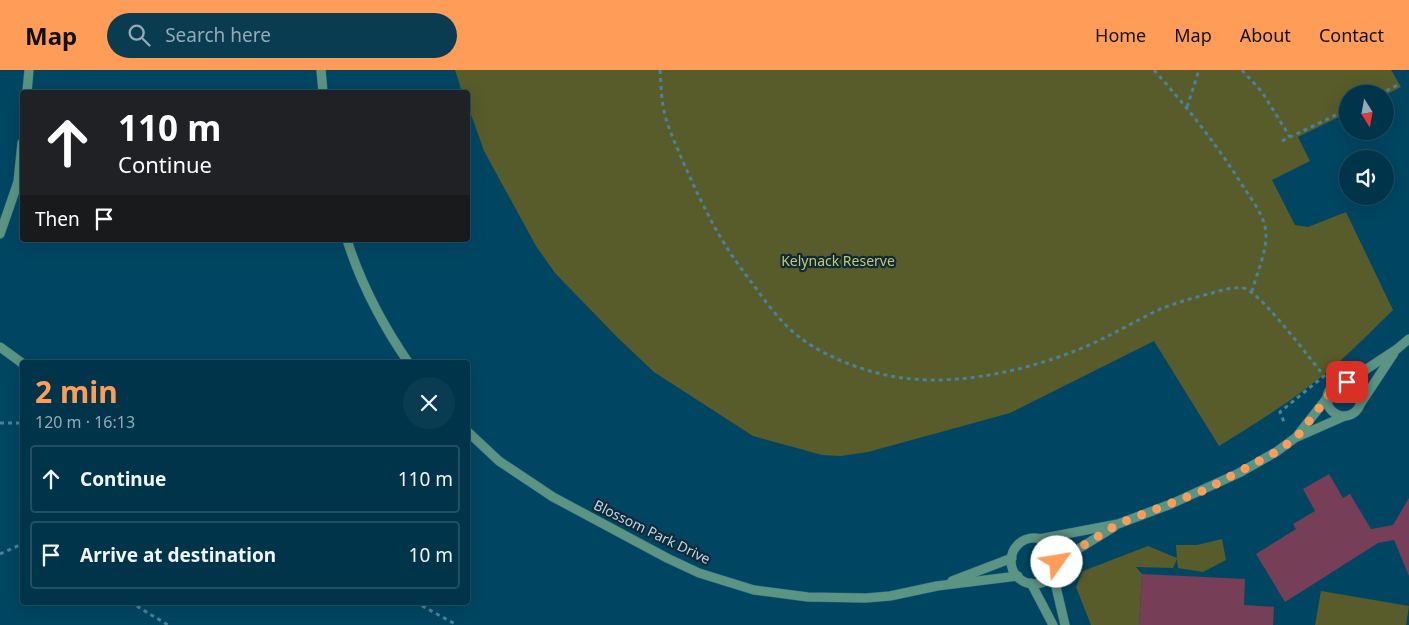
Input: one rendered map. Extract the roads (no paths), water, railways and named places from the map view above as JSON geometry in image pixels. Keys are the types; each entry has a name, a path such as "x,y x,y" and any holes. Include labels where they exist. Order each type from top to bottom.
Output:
{"street":[{"path":"27,90 29,70"},
{"path":"321,70 323,90"},
{"path":"0,234 18,182 20,162"},
{"path":"348,242 362,281 378,314 407,360"},
{"path":"1296,438 1327,398 1333,386 1347,382 1409,339"},
{"path":"0,347 20,362"},
{"path":"1057,562 1118,524 1205,490 1268,456 1296,438 1355,412 1397,349"},
{"path":"1347,382 1360,392 1361,402"},
{"path":"1327,398 1328,404 1334,413 1345,416"},
{"name":"Blossom Park Drive","path":"470,434 499,461 553,497 667,558 700,573 754,590 836,599 866,598 890,596 937,586 1018,576"},
{"path":"1053,574 1043,582 1031,583 1018,576 1014,571 1012,558 1014,551 1024,540 1118,524"},
{"path":"1039,538 1052,547 1056,554 1057,562 1053,574 1065,625"},
{"name":"Blossom Park Drive","path":"937,586 1012,558"},
{"path":"1031,583 1053,625"}],"park label":[{"name":"Kelynack Reserve","path":"838,261"}]}
